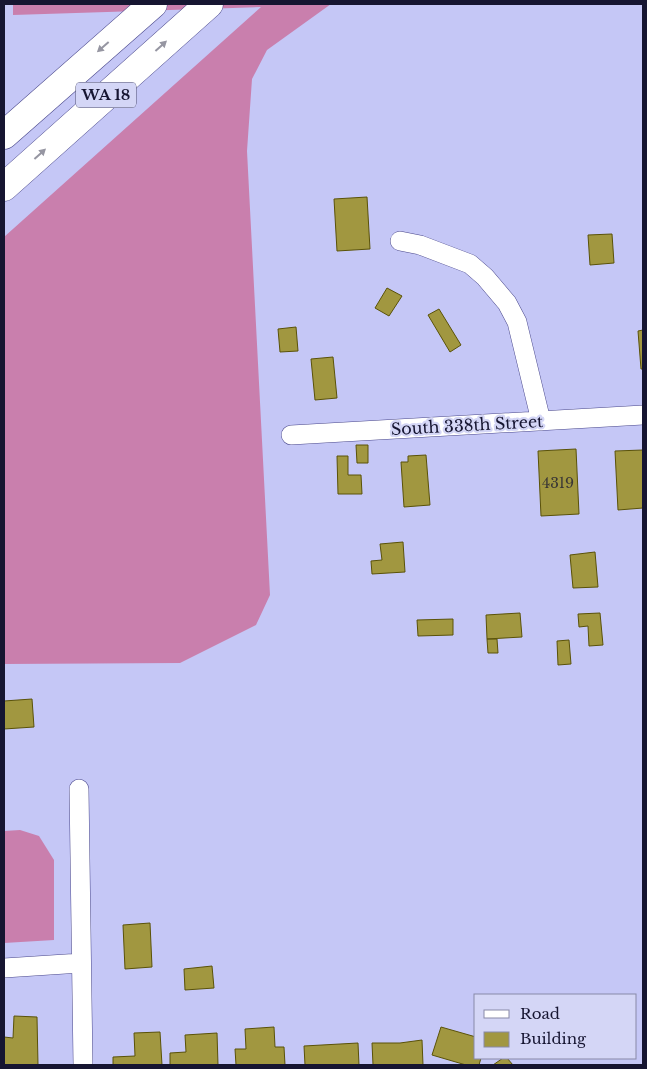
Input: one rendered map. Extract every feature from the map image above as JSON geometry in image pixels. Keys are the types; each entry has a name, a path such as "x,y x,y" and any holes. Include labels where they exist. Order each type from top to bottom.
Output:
{"highway":[{"name":"WA 18","path":"4,134 153,4"},
{"name":"WA 18","path":"4,187 209,4"}],"street":[{"path":"400,241 420,245 470,264 485,277 507,303 517,322 541,420"},
{"name":"South 338th Street","path":"291,435 643,415"},
{"path":"79,789 83,1065"},
{"path":"4,968 81,963"}],"shaded area":[{"path":"13,4 331,4 267,50 252,79 247,151 270,595 256,625 180,663 4,664 4,237 261,7 13,15"},
{"path":"20,830 39,836 54,860 54,940 4,943 4,831"}],"building":[{"path":"367,197 370,249 337,251 334,199"},
{"path":"612,234 614,263 590,265 588,235"},
{"path":"387,288 402,296 389,316 375,308"},
{"path":"439,309 461,345 450,352 428,315"},
{"path":"296,327 298,351 280,352 278,329"},
{"path":"643,330 643,369 641,369 638,331"},
{"path":"333,357 337,398 315,400 311,359"},
{"path":"356,445 368,445 368,463 357,463"},
{"path":"576,449 579,514 541,516 538,451"},
{"path":"643,450 643,508 618,510 615,451"},
{"path":"426,455 430,505 404,507 401,462 408,462 408,456"},
{"path":"337,456 348,456 348,475 361,475 362,494 338,494"},
{"path":"403,542 405,572 372,574 371,561 382,560 380,544"},
{"path":"595,552 598,587 573,588 570,555"},
{"path":"520,613 522,637 487,639 486,615"},
{"path":"600,613 603,645 589,646 588,626 579,627 578,614"},
{"path":"453,619 453,635 418,636 417,620"},
{"path":"487,639 497,639 498,653 488,653"},
{"path":"569,640 571,664 558,665 557,641"},
{"path":"32,699 34,727 4,729 4,701"},
{"path":"150,923 152,967 125,969 123,925"},
{"path":"212,966 214,988 185,990 184,969"},
{"path":"14,1016 37,1017 38,1065 4,1065 4,1037 13,1038"},
{"path":"274,1027 275,1047 284,1047 285,1065 236,1065 235,1049 246,1049 245,1029"},
{"path":"441,1027 474,1036 474,1059 481,1059 479,1065 466,1065 432,1055"},
{"path":"160,1032 162,1065 113,1065 113,1057 135,1056 134,1033"},
{"path":"217,1033 218,1065 170,1065 170,1053 186,1052 185,1035"},
{"path":"422,1040 423,1065 373,1065 372,1043 400,1043"},
{"path":"358,1043 359,1065 305,1065 304,1046"},
{"path":"502,1059 508,1059 513,1065 493,1065"}]}
